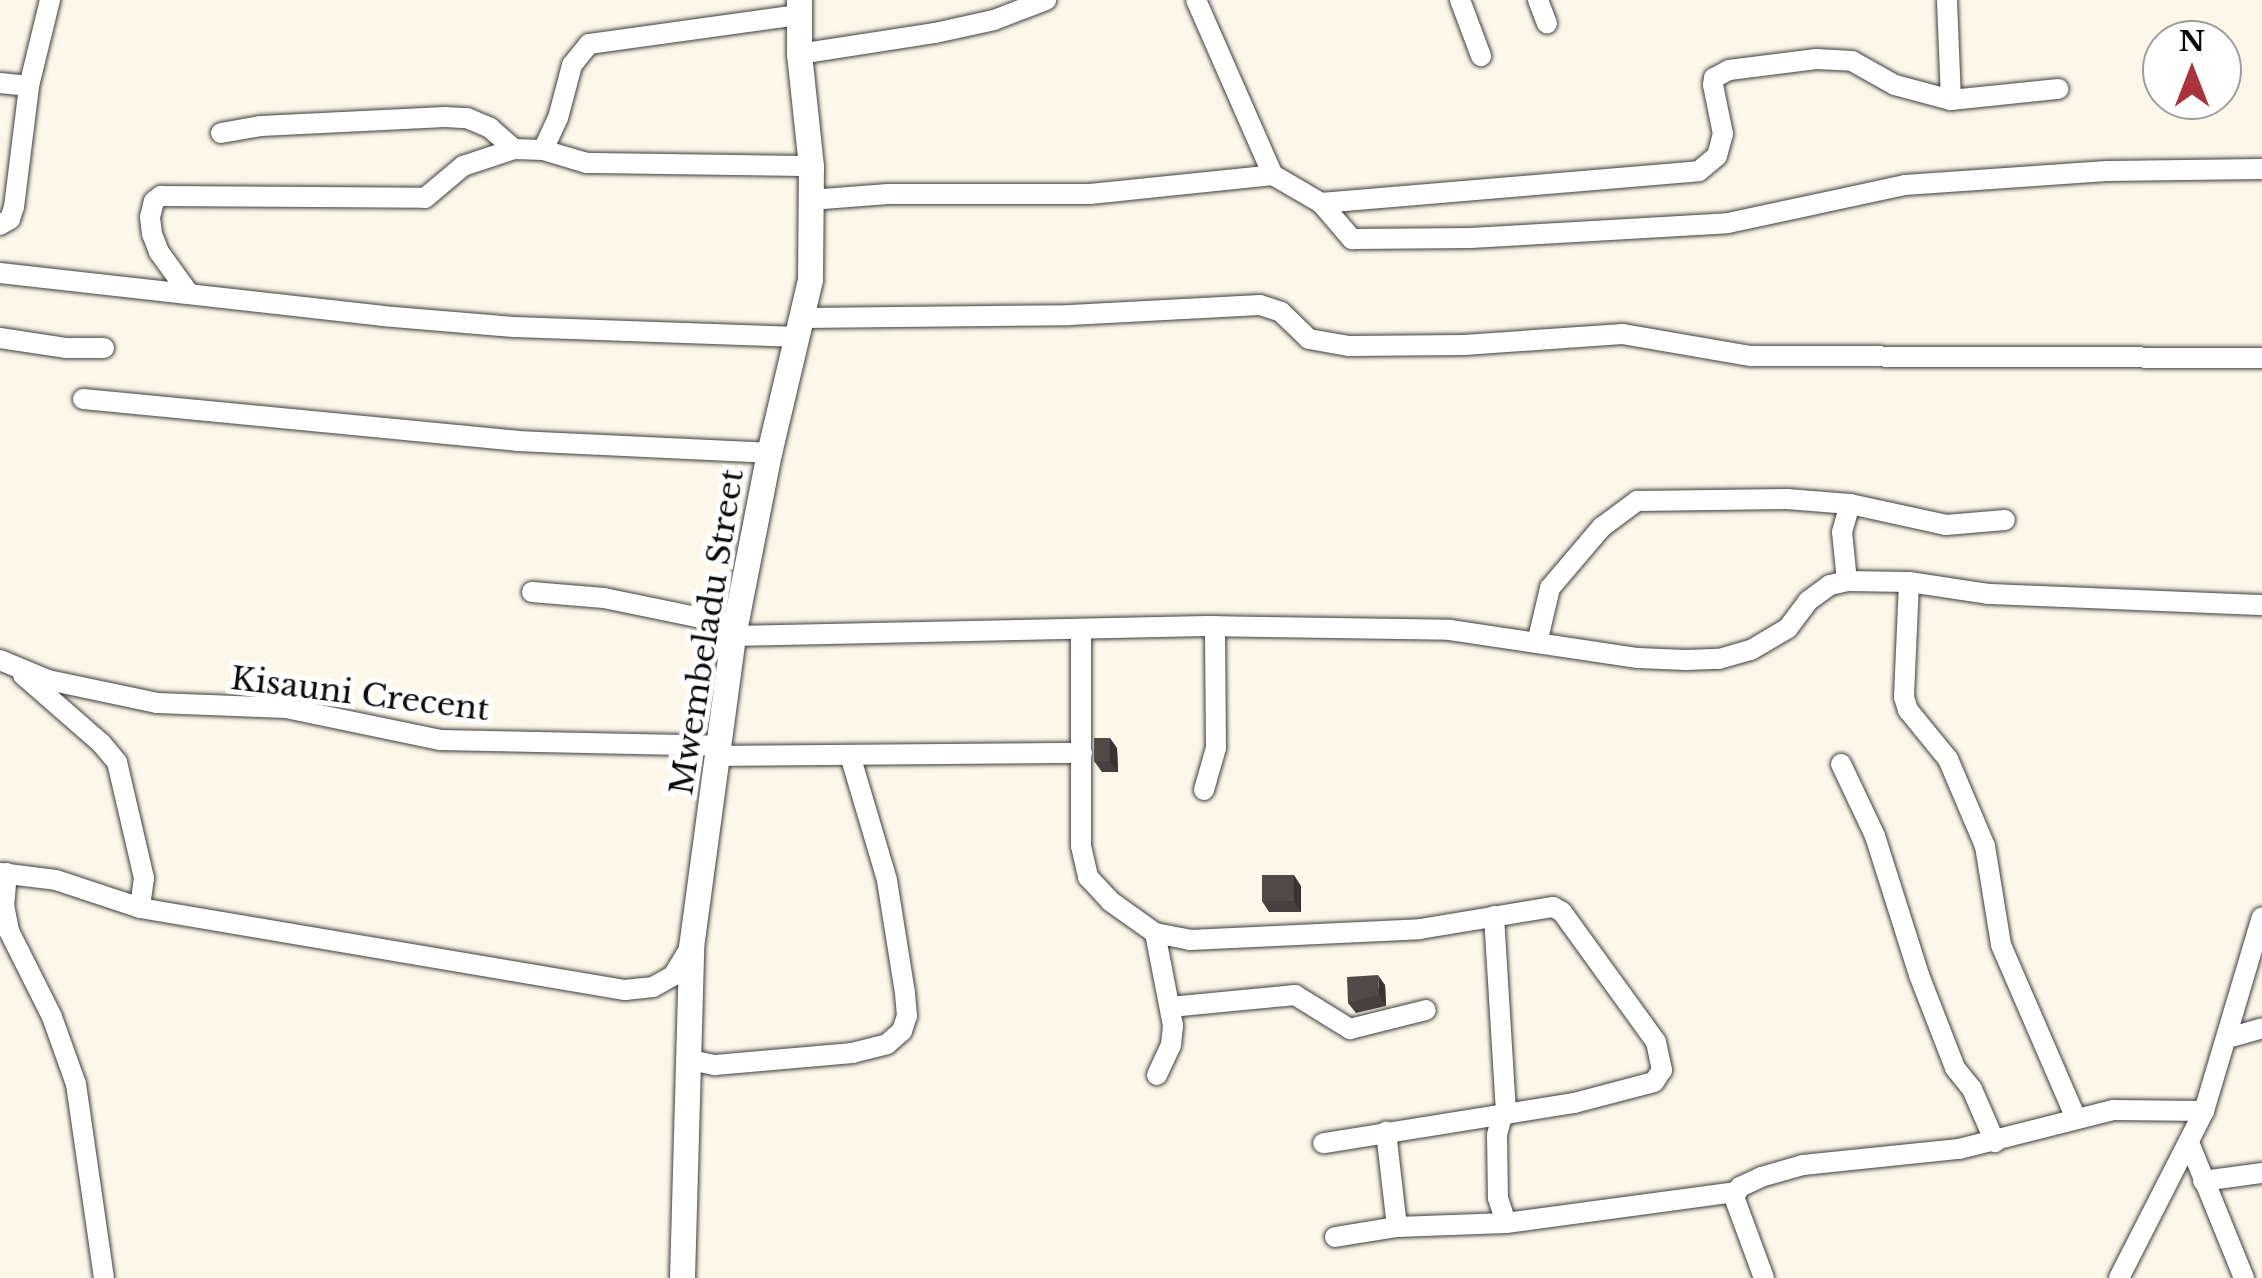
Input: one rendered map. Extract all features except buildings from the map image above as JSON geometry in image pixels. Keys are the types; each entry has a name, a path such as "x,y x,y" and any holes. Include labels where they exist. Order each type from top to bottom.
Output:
{"street":[{"path":"0,225 10,219 14,206 29,86 50,0"},
{"path":"799,54 935,33 994,20 1046,0"},
{"path":"1196,0 1273,176"},
{"path":"1460,0 1481,56"},
{"path":"1538,0 1548,23"},
{"path":"1947,0 1951,100"},
{"path":"543,150 558,118 572,65 589,44 799,8"},
{"name":"Mwembeladu Street","path":"682,1278 691,946 734,631 769,453 810,279 812,166 799,54 799,8"},
{"path":"1321,203 1699,171 1717,156 1723,134 1713,85 1714,78 1729,70 1816,59 1852,60 1896,85 1951,100 2058,89"},
{"path":"0,83 29,86"},
{"path":"221,133 262,126 467,118 490,128 514,149"},
{"path":"188,292 159,252 152,234 150,217 154,201 162,196 424,198 463,166 514,149 543,150 587,163 812,166"},
{"path":"810,200 888,194 1090,194 1273,176 1321,203 1352,239 1471,238 1728,224 1904,184 2107,171 2262,169"},
{"path":"0,273 514,327 801,328 1260,305 1281,312 1309,339 1350,346 1480,345 1623,334 1752,356 2262,358"},
{"path":"0,338 65,348 104,348"},
{"path":"82,399 517,441 769,453"},
{"path":"1537,644 1550,588 1602,527 1636,501 1787,499 1850,504 1946,524 2006,520"},
{"path":"1847,581 1842,532 1850,504"},
{"path":"532,592 604,598 734,631 1215,626 1450,630 1638,658 1719,659 1750,650 1788,628 1808,602 1830,586 1847,581 1909,582 1988,594 2262,605"},
{"path":"1909,582 1904,698 1908,710 1948,759 1978,829 2001,945 2076,1118"},
{"path":"1204,790 1217,737 1215,626"},
{"path":"1081,629 1082,846 1088,877 1110,901 1155,933 1190,940 1420,929 1544,906 1562,912 1656,1042 1662,1070 1654,1082 1504,1115 1324,1143"},
{"path":"6,663 116,762 144,878 140,908"},
{"name":"Kisauni Crecent","path":"6,663 48,680 158,703 314,711 440,740 850,755 1082,754"},
{"path":"686,1059 715,1066 852,1053 888,1044 902,1031 907,1016 905,993 888,880 850,755"},
{"path":"1841,764 1876,836 1919,975 1955,1068 1972,1089 1996,1142"},
{"path":"104,1278 76,1084 52,1018 9,931 3,873 56,880 140,908 625,990 652,987 673,976 691,946"},
{"path":"1494,916 1504,1115 1497,1136 1498,1198 1506,1223"},
{"path":"2119,1278 2204,1111 2262,917"},
{"path":"1155,933 1170,1006 1171,1045 1157,1075"},
{"path":"1170,1006 1294,995 1350,1029 1426,1010"},
{"path":"2228,1038 2262,1028"},
{"path":"1334,1237 1397,1228 1506,1223 1735,1192 1760,1177 1803,1165 1996,1142 2076,1118 2128,1108 2204,1111"},
{"path":"1386,1132 1397,1228"},
{"path":"2190,1145 2246,1278 2262,1265"},
{"path":"2203,1181 2262,1173"},
{"path":"1735,1192 1736,1212 1764,1278"}]}
